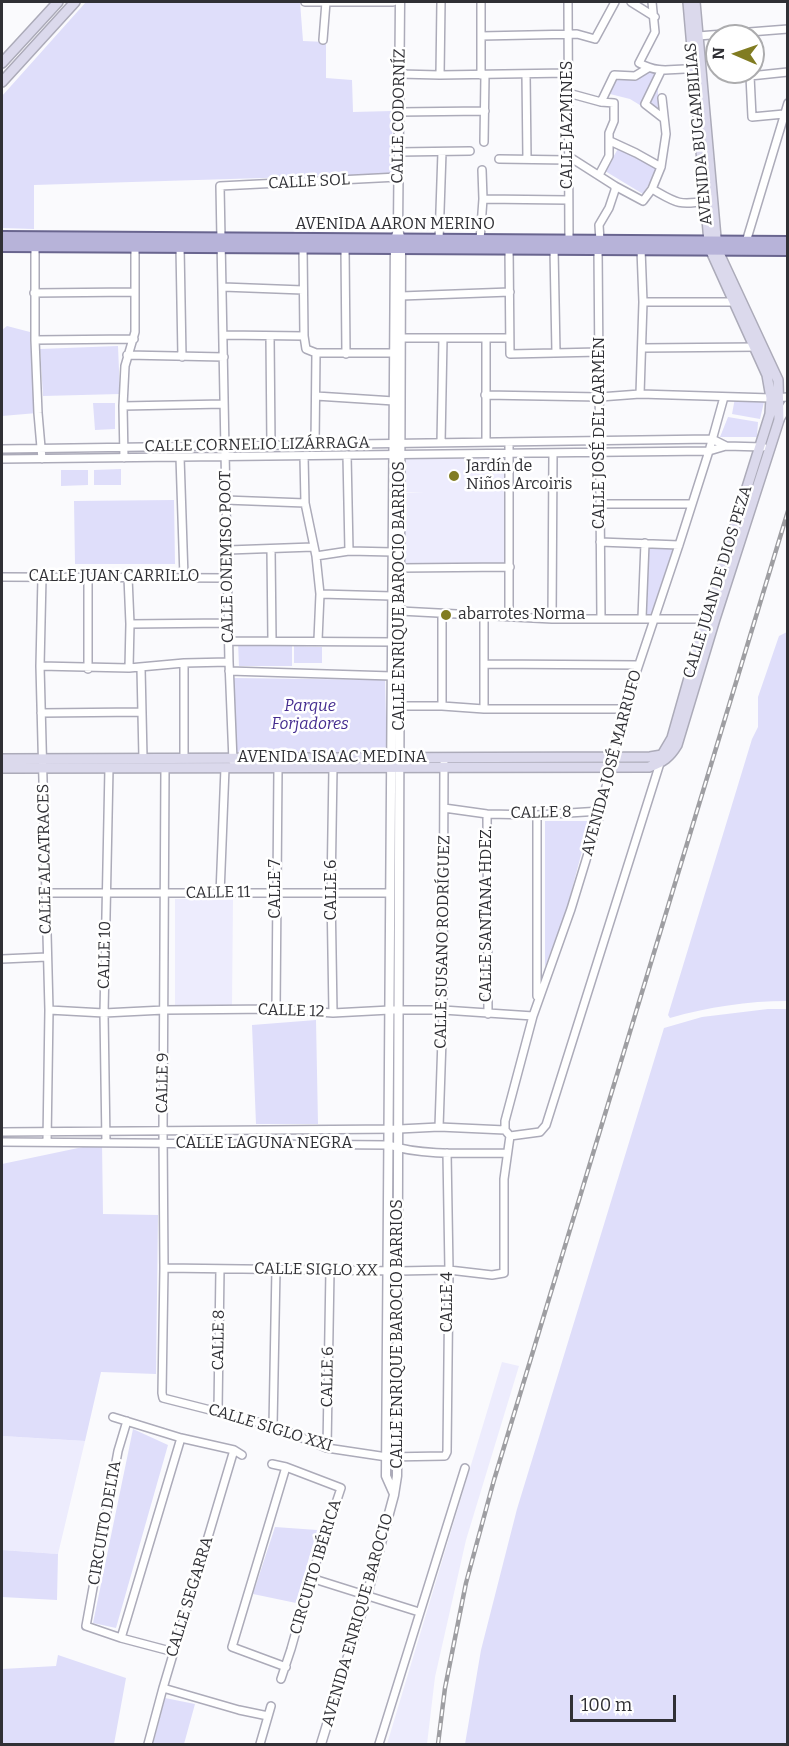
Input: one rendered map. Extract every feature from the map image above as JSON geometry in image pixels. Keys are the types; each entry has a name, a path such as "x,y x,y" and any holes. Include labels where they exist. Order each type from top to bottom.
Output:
{"main road":[{"path":"2,63 58,2"},
{"path":"2,82 75,2"},
{"name":"AVENIDA BUGAMBILIAS","path":"688,2 697,70 713,245 759,347 767,375 779,397"},
{"name":"AVENIDA BUGAMBILIAS","path":"695,2 705,201 713,245 735,302 759,347"},
{"name":"AVENIDA AARON MERINO","path":"2,242 222,243 480,240 569,245 713,245 788,250"},
{"name":"AVENIDA AARON MERINO","path":"135,242 180,247 222,243 303,248 345,248 398,241 509,248 554,249 569,245"},
{"name":"AVENIDA AARON MERINO","path":"599,245 641,249 746,242 788,242"},
{"name":"CALLE JUAN DE DIOS PEZA","path":"711,619 779,420 779,397"},
{"name":"CALLE JUAN DE DIOS PEZA","path":"661,759 671,756 677,745 760,447 770,414 779,397"},
{"name":"AVENIDA ISAAC MEDINA","path":"2,768 42,763 143,758 184,758 231,765 278,768 333,768 395,763"},
{"name":"AVENIDA ISAAC MEDINA","path":"2,759 109,768 165,768 231,765 496,762 611,762 649,767 661,759"}],"street":[{"path":"305,2 393,2"},
{"path":"323,40 326,2"},
{"name":"CALLE CODORNÍZ","path":"398,241 400,2"},
{"path":"440,75 441,2"},
{"name":"CALLE JAZMINES","path":"568,2 569,245"},
{"path":"481,36 578,34 595,39 615,2"},
{"path":"652,2 655,32 639,63 661,71 697,70"},
{"path":"481,3 484,142"},
{"path":"636,3 655,18"},
{"path":"698,36 788,29"},
{"path":"601,102 614,75 635,76 648,68"},
{"path":"661,71 645,104 663,117"},
{"path":"784,114 752,117 750,76 788,72"},
{"path":"399,74 568,73"},
{"path":"526,74 527,159"},
{"path":"568,93 614,103 614,121 609,134 609,156 599,175"},
{"path":"499,159 568,158 643,201 652,189 661,167 666,134 662,98"},
{"path":"746,242 788,103"},
{"path":"399,112 485,111"},
{"path":"610,141 661,167"},
{"path":"398,152 470,151"},
{"path":"439,240 442,152"},
{"path":"480,240 483,199 482,170"},
{"name":"CALLE SOL","path":"220,186 398,177"},
{"name":"CALLE ONEMISO POOT","path":"220,186 231,765"},
{"name":"CALLE JOSÉ DEL CARMEN","path":"601,618 599,225 609,208 615,186"},
{"path":"652,189 674,202 687,205 705,201"},
{"path":"483,199 568,200"},
{"name":"CALLE ENRIQUE BAROCIO BARRIOS","path":"397,444 394,400 397,353 401,338 398,241"},
{"name":"CALLE ENRIQUE BAROCIO BARRIOS","path":"394,1495 386,1476 389,1129 394,1010 395,763 392,676 400,611 397,455 398,241"},
{"path":"35,242 34,340 42,459"},
{"path":"124,458 123,406 127,356 135,332 135,242"},
{"path":"180,247 182,357"},
{"path":"303,248 306,349 316,353 397,353"},
{"path":"345,248 346,354"},
{"path":"509,248 510,354 599,352"},
{"path":"554,249 556,353"},
{"path":"640,394 641,249"},
{"path":"223,287 303,290"},
{"path":"34,293 134,292"},
{"path":"401,296 510,292"},
{"path":"642,302 735,302"},
{"path":"224,335 304,336"},
{"path":"270,336 271,445"},
{"path":"401,338 509,338"},
{"path":"441,443 443,338"},
{"path":"486,338 486,442"},
{"path":"34,340 134,339"},
{"path":"642,348 759,347"},
{"path":"315,444 316,353"},
{"path":"127,356 224,357"},
{"path":"485,395 600,397 640,394 779,397"},
{"path":"316,396 394,400"},
{"name":"AVENIDA JOSÉ MARRUFO","path":"508,1133 505,1122 537,1002 571,909 601,811 624,709 679,545 724,396"},
{"path":"123,406 224,404"},
{"name":"CALLE JUAN DE DIOS PEZA","path":"779,420 788,405"},
{"name":"CALLE CORNELIO LIZÁRRAGA","path":"2,448 712,439 726,446"},
{"path":"509,442 509,616"},
{"name":"CALLE CORNELIO LIZÁRRAGA","path":"2,459 709,451 726,446 770,447"},
{"path":"552,619 553,453"},
{"path":"347,455 349,551"},
{"name":"CALLE ENRIQUE BAROCIO BARRIOS","path":"394,1495 398,1457 399,1129 390,892 395,763 400,706 392,596 397,455"},
{"path":"304,456 305,503 316,556 320,594 318,640"},
{"path":"180,457 184,578"},
{"path":"225,500 305,503"},
{"path":"601,504 692,504"},
{"path":"600,542 679,545"},
{"path":"642,618 645,543"},
{"path":"228,550 313,547"},
{"path":"272,549 272,640"},
{"path":"316,556 349,551 393,552"},
{"path":"400,568 510,567"},
{"name":"CALLE JUAN CARRILLO","path":"2,576 228,578"},
{"path":"128,576 129,668"},
{"name":"CALLE ALCATRACES","path":"42,577 40,666 49,1010 47,1142"},
{"path":"88,577 88,669"},
{"path":"320,594 392,596"},
{"path":"400,611 552,619 711,619"},
{"path":"442,614 442,706"},
{"path":"484,616 484,709"},
{"path":"130,624 228,623"},
{"path":"229,641 396,642"},
{"path":"40,666 88,669 141,668 184,663 229,662"},
{"path":"184,663 184,758"},
{"path":"484,664 638,665"},
{"path":"141,668 143,758"},
{"path":"229,671 392,676"},
{"path":"400,706 484,709 624,709"},
{"path":"41,712 142,712"},
{"name":"CALLE JUAN DE DIOS PEZA","path":"546,1125 661,759"},
{"name":"CALLE SUSANO RODRÍGUEZ","path":"439,1127 443,1010 444,763"},
{"path":"220,894 231,765"},
{"name":"CALLE 10","path":"106,1143 104,1013 109,768"},
{"name":"CALLE 9","path":"164,1398 162,1393 165,768"},
{"name":"CALLE 7","path":"276,1009 278,768"},
{"name":"CALLE 6","path":"333,768 331,892 333,1013"},
{"name":"CALLE 8","path":"444,808 487,814 537,815 601,811"},
{"name":"CALLE SANTANA HDEZ.","path":"487,814 488,1014"},
{"path":"537,815 537,1002"},
{"name":"CALLE 11","path":"46,893 390,892"},
{"path":"2,958 47,957"},
{"name":"CALLE 12","path":"49,1010 104,1013 276,1009 333,1013 443,1010 533,1016"},
{"name":"CALLE LAGUNA NEGRA","path":"2,1132 439,1127 508,1133 540,1132 546,1125"},
{"path":"258,1130 258,1144"},
{"path":"507,1153 508,1133"},
{"name":"CALLE LAGUNA NEGRA","path":"2,1142 389,1145 399,1149 447,1153 507,1153"},
{"name":"CALLE 4","path":"447,1153 449,1270 447,1452"},
{"name":"CALLE SIGLO XX","path":"164,1268 449,1270 492,1275 504,1273 504,1179 507,1153"},
{"name":"CALLE 8","path":"218,1410 219,1269"},
{"path":"273,1426 276,1269"},
{"name":"CALLE 6","path":"327,1448 330,1270"},
{"name":"CALLE SIGLO XXI","path":"164,1398 218,1410 273,1426 327,1448 387,1457 441,1457 447,1452"},
{"path":"113,1417 181,1438 234,1450 242,1455"},
{"name":"CIRCUITO DELTA","path":"121,1638 86,1626 118,1451 127,1421"},
{"path":"174,1652 121,1638 181,1438"},
{"name":"CALLE SEGARRA","path":"148,1744 234,1450"},
{"name":"CIRCUITO IBÉRICA","path":"273,1464 341,1488 281,1679"},
{"path":"286,1467 232,1647 286,1667"},
{"path":"379,1744 465,1468"},
{"name":"AVENIDA ENRIQUE BAROCIO","path":"323,1744 394,1495"},
{"path":"311,1578 419,1612"},
{"path":"163,1688 268,1716"},
{"path":"260,1744 271,1706"}],"shaded area":[{"path":"403,459 505,459 506,564 404,565 403,493 424,493 403,492"},
{"path":"175,899 233,899 232,1006 175,1006"},
{"path":"502,1362 519,1366 466,1540 435,1677 427,1744 387,1744"},
{"path":"2,1436 85,1441 58,1554 2,1550"}],"green space":[{"path":"86,2 300,2 303,41 326,42 326,78 352,80 353,112 392,111 393,174 34,185 34,229 2,228 2,96"},
{"path":"653,70 658,73 658,111 648,110 630,99 610,94 617,76"},
{"path":"619,147 658,169 643,194 605,171"},
{"path":"7,326 30,332 37,413 2,416 2,330"},
{"path":"118,346 120,394 43,396 40,349"},
{"path":"735,398 764,402 760,419 732,414"},
{"path":"93,403 115,403 115,429 95,430"},
{"path":"728,417 758,422 757,437 720,437"},
{"path":"121,469 121,485 94,485 94,470"},
{"path":"61,470 88,470 88,485 61,486"},
{"path":"174,500 175,564 75,564 74,501"},
{"path":"648,549 673,549 651,614 647,614"},
{"path":"787,632 787,1001 728,1005 670,1018 668,1015 752,739 758,727 758,697 779,636"},
{"path":"238,642 292,643 292,666 239,666"},
{"path":"294,646 322,647 322,663 294,663"},
{"name":"Parque Forjadores","path":"233,678 385,680 387,756 234,752"},
{"path":"545,821 590,821 567,908 545,967"},
{"path":"768,1009 788,1009 787,1744 465,1744 481,1650 517,1509 664,1028 702,1017"},
{"path":"316,1020 318,1124 256,1124 252,1025"},
{"path":"102,1143 103,1214 158,1215 156,1374 101,1372 85,1441 2,1436 2,1164"},
{"path":"133,1429 168,1445 116,1628 93,1623"},
{"path":"275,1527 317,1530 296,1603 253,1594"},
{"path":"2,1550 58,1554 57,1600 2,1597"},
{"path":"58,1655 126,1678 114,1744 2,1744 2,1669 56,1666"},
{"path":"165,1698 195,1704 184,1744 153,1744"}],"railway":[{"path":"438,1744 445,1688 466,1583 494,1480 788,511"}],"place":[{"name":"Jardín de Niños Arcoiris","path":"454,476"},
{"name":"abarrotes Norma","path":"446,615"}]}
